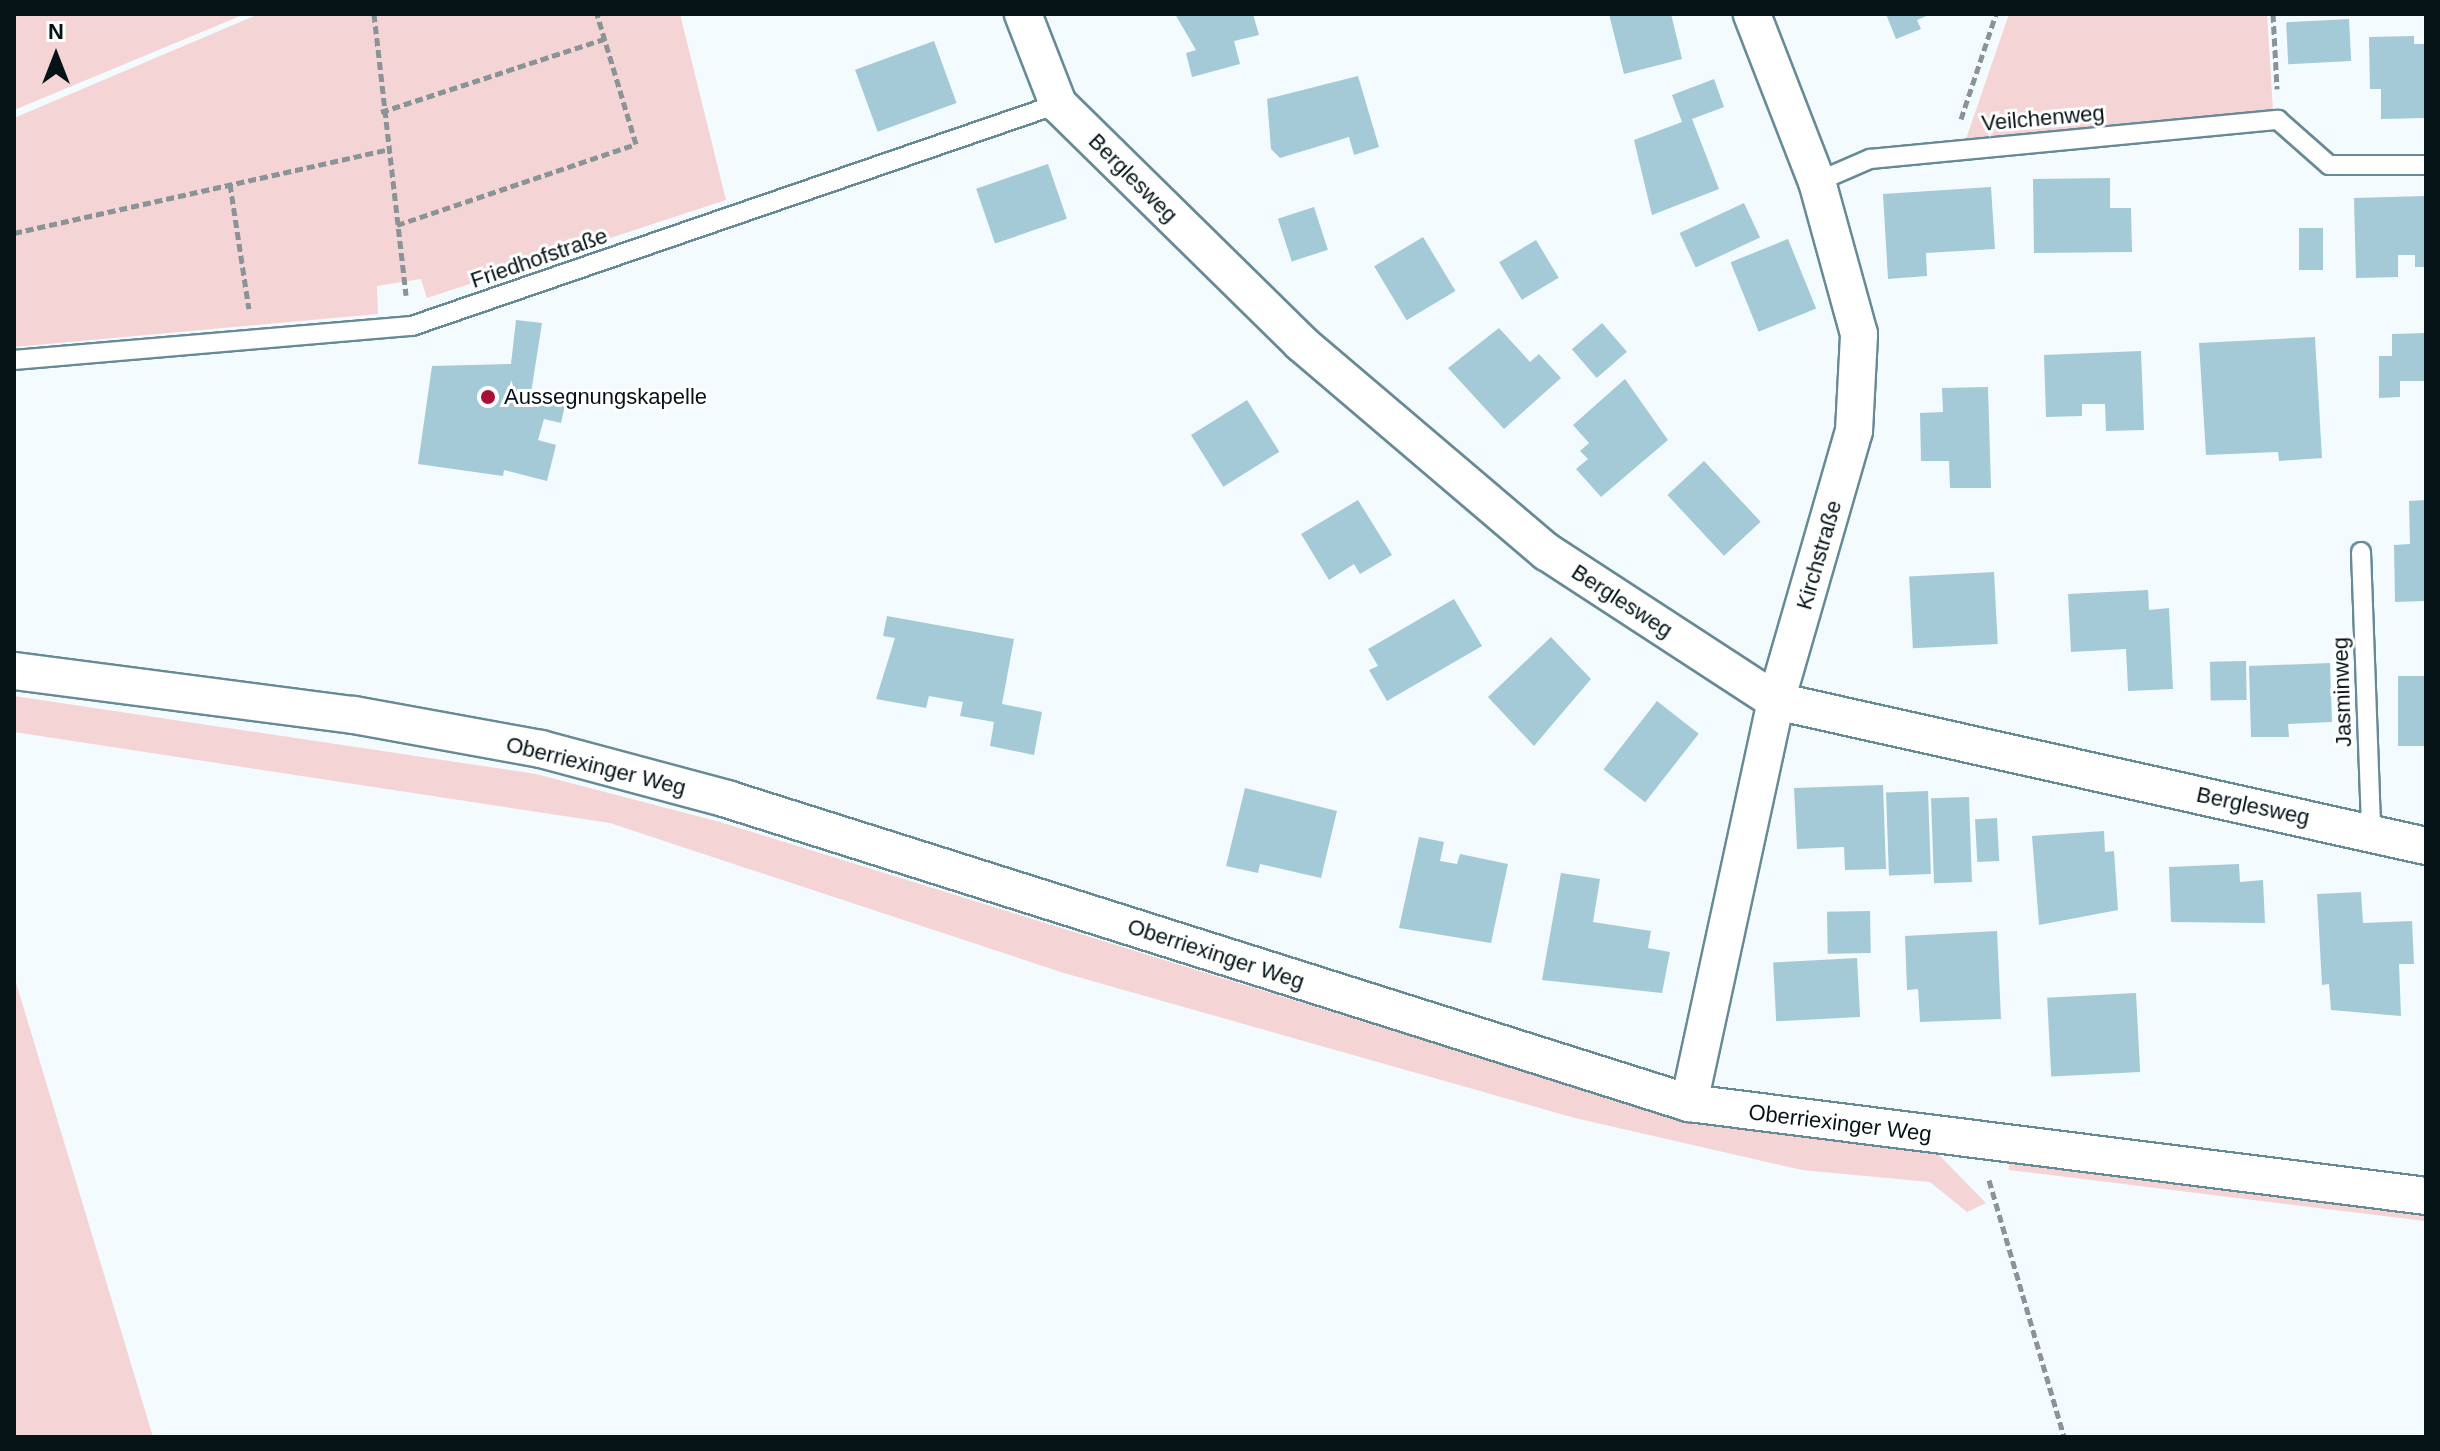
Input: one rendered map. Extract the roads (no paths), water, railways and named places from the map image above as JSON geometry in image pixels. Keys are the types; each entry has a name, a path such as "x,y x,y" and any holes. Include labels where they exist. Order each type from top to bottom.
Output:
{"street":[{"name":"Berglesweg","path":"1023,14 1058,104 1301,343 1535,542 1776,701 2371,831 2426,846"},
{"name":"Kirchstraße","path":"1689,1103 1776,701 1854,431 1859,334 1817,182 1752,14"},
{"name":"Oberriexinger Weg","path":"14,671 354,715 541,749 727,799 1689,1103 2426,1196"}],"lane":[{"name":"Friedhofstraße","path":"14,360 412,326 1058,104"},
{"name":"Veilchenweg","path":"1817,182 1870,159 2278,120 2329,165 2426,165"},
{"name":"Jasminweg","path":"2361,552 2371,831"}],"place":[{"name":"Aussegnungskapelle","path":"488,397"}]}
